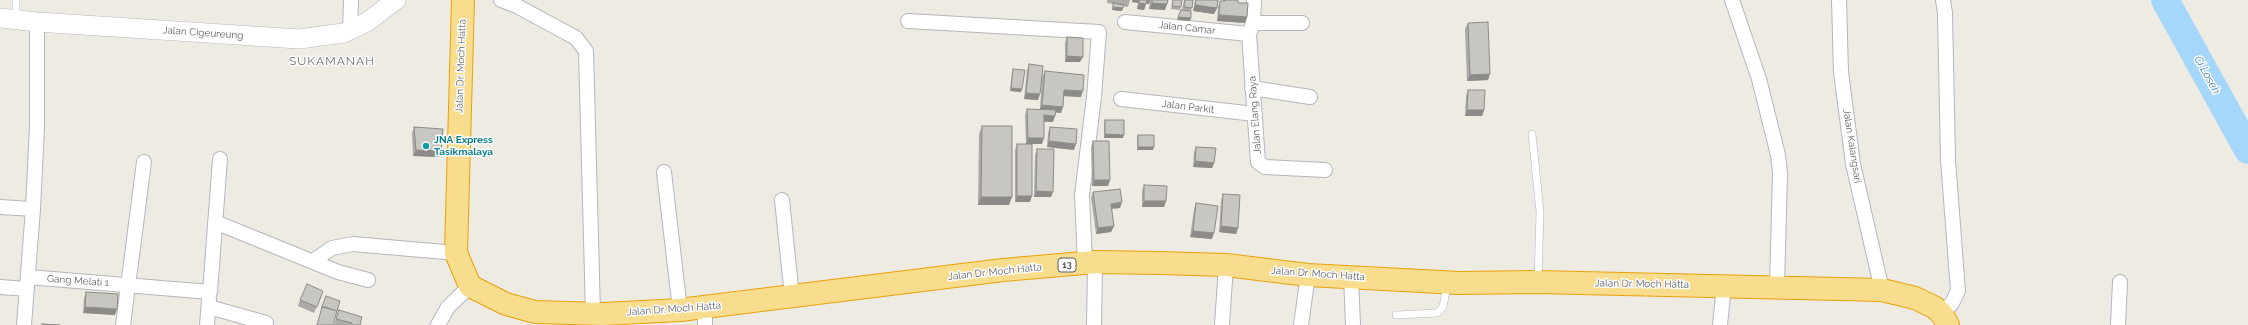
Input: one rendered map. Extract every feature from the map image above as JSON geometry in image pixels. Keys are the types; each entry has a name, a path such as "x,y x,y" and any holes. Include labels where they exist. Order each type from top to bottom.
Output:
{"highway":[{"name":"Jalan Dr. Moch Hatta","path":"463,0 456,253 470,286 506,304 564,320 593,314 680,310 705,316 792,297 1002,270 1090,263 1226,265 1308,275 1447,282 1537,282 1882,290 1915,298 1934,307 1945,320"}],"street":[{"path":"350,31 351,0"},
{"name":"Jalan Cigeureung","path":"8,19 285,39 335,36 350,31 366,22 396,0"},
{"path":"501,0 517,6 576,38 586,51 593,314"},
{"name":"Jalan Elang Raya","path":"1254,0 1251,29 1252,88 1258,162 1260,165 1265,167 1325,170"},
{"path":"1732,0 1759,79 1778,155 1780,172 1777,287"},
{"name":"Jalan Kalangsari","path":"1839,0 1841,72 1853,164 1882,290"},
{"path":"1943,0 1945,12 1948,160 1958,291 1945,320"},
{"path":"908,21 1099,32 1094,97 1082,195 1090,263 1094,325"},
{"path":"24,325 33,209 37,126 37,22"},
{"name":"Jalan Camar","path":"1125,22 1251,29 1302,23"},
{"path":"1252,88 1310,98"},
{"name":"Jalan Parkit","path":"1121,99 1255,114"},
{"path":"207,325 220,159"},
{"path":"123,325 144,162"},
{"path":"664,172 680,310"},
{"path":"782,200 792,297"},
{"path":"0,206 33,209"},
{"path":"215,222 338,272 368,280"},
{"path":"313,261 332,248 353,244 456,253"},
{"path":"1222,325 1226,265"},
{"path":"1301,325 1308,275"},
{"path":"1350,277 1353,325"},
{"path":"2118,325 2120,282"},
{"name":"Gang Melati 1","path":"0,286 28,283 128,285 210,292"},
{"path":"438,325 448,307 470,286"},
{"path":"1720,325 1724,286"},
{"path":"209,307 266,323"}],"lane":[{"path":"8,19 16,0"},
{"path":"1532,134 1540,212 1537,282"},
{"path":"1396,315 1437,313 1440,311 1447,282"}],"building":[{"path":"1139,0 1147,0 1146,4 1139,3"},
{"path":"1152,0 1168,0 1167,4 1152,3"},
{"path":"1173,0 1182,0 1181,7 1172,6"},
{"path":"1185,0 1193,0 1192,8 1184,7"},
{"path":"1196,0 1218,0 1217,8 1195,5"},
{"path":"1238,0 1238,3 1248,3 1247,17 1219,15 1220,1"},
{"path":"1113,3 1124,5 1123,8 1113,7"},
{"path":"1181,10 1191,11 1191,18 1178,17"},
{"path":"1488,22 1490,74 1470,75 1468,23"},
{"path":"1067,37 1083,38 1083,57 1067,56"},
{"path":"1029,64 1043,66 1040,94 1026,93"},
{"path":"1013,69 1025,70 1022,89 1011,88"},
{"path":"1045,71 1084,75 1083,91 1064,90 1063,107 1042,105"},
{"path":"1468,90 1485,90 1484,110 1467,110"},
{"path":"1027,109 1056,110 1055,116 1044,115 1044,138 1028,138"},
{"path":"1105,120 1124,120 1124,135 1105,134"},
{"path":"982,126 1012,126 1012,197 981,197"},
{"name":"JNA Express Tasikmalaya","path":"414,127 443,129 441,151 416,150"},
{"path":"1050,127 1077,129 1076,144 1049,141"},
{"path":"1138,135 1154,135 1154,147 1138,147"},
{"path":"1093,141 1109,141 1110,180 1094,180"},
{"path":"1017,144 1032,144 1032,196 1017,196"},
{"path":"1196,147 1216,148 1214,163 1195,161"},
{"path":"1037,149 1054,149 1053,192 1036,191"},
{"path":"1144,185 1167,186 1166,201 1144,201"},
{"path":"1120,189 1122,202 1111,204 1114,226 1098,228 1093,192"},
{"path":"1223,194 1240,195 1238,228 1221,226"},
{"path":"1196,203 1218,206 1214,233 1193,231"},
{"path":"307,284 323,291 317,307 300,300"},
{"path":"86,292 118,294 117,309 85,307"},
{"path":"326,296 340,301 337,311 322,306"},
{"path":"322,307 337,311 333,325 317,325"},
{"path":"339,310 362,317 360,325 352,325 352,323 336,319"}],"waterway":[{"name":"Ci Loseh","path":"2165,0 2248,150"}],"place":[{"name":"JNA Express Tasikmalaya","path":"426,146"}],"district":[{"name":"SUKAMANAH","path":"332,61"}]}
